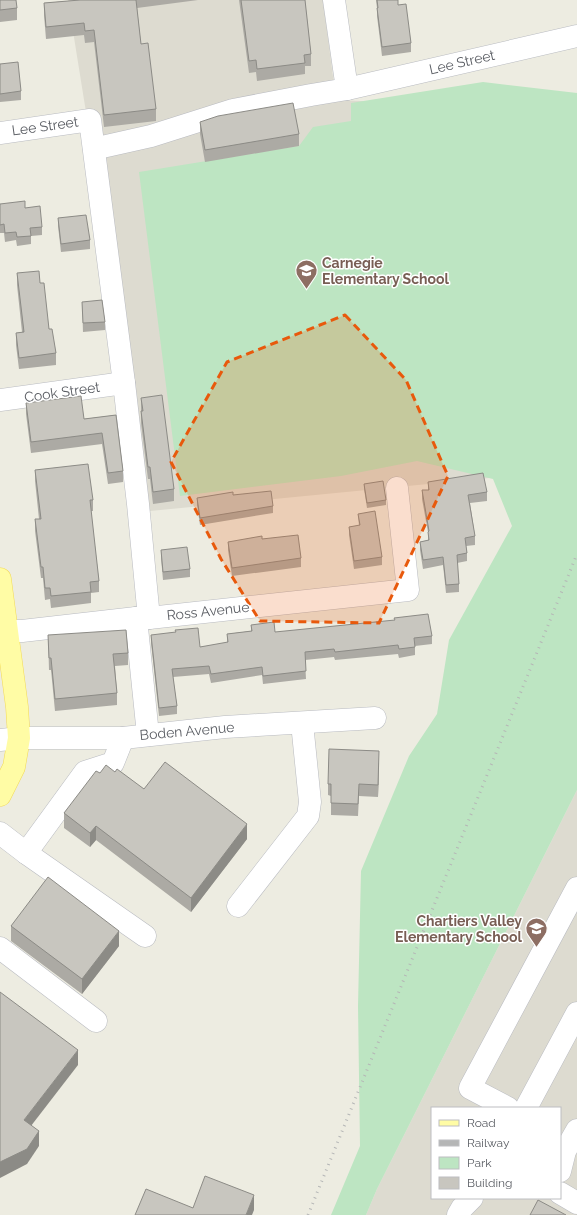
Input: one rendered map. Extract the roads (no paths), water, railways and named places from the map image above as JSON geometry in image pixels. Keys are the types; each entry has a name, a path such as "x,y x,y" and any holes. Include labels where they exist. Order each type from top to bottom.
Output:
{"main road":[{"path":"0,579 17,706 10,739 14,767 0,795"}],"street":[{"path":"334,0 347,89"},
{"name":"Lee Street","path":"0,133 90,120 94,148 102,147 151,136 233,110 347,89 577,36"},
{"path":"94,148 138,504 148,735"},
{"name":"Cook Street","path":"0,400 124,383"},
{"name":"Ross Avenue","path":"8,631 22,631 408,590 397,488"},
{"name":"Boden Avenue","path":"10,739 123,738 226,727 375,718"},
{"path":"238,906 308,816 310,802 302,723"},
{"path":"26,853 86,772 113,763 123,738"},
{"path":"0,833 26,853 145,936"},
{"path":"506,1107 470,1088 577,888"},
{"path":"0,948 96,1021"},
{"path":"527,1107 577,1013"},
{"path":"561,1167 569,1136"},
{"path":"561,1194 577,1202"},
{"path":"458,1215 462,1208 471,1199"}],"railway":[{"path":"308,1215 577,554"}],"place":[{"name":"Carnegie Elementary School","path":"306,290"},
{"name":"Chartiers Valley Elementary School","path":"537,948"}]}
